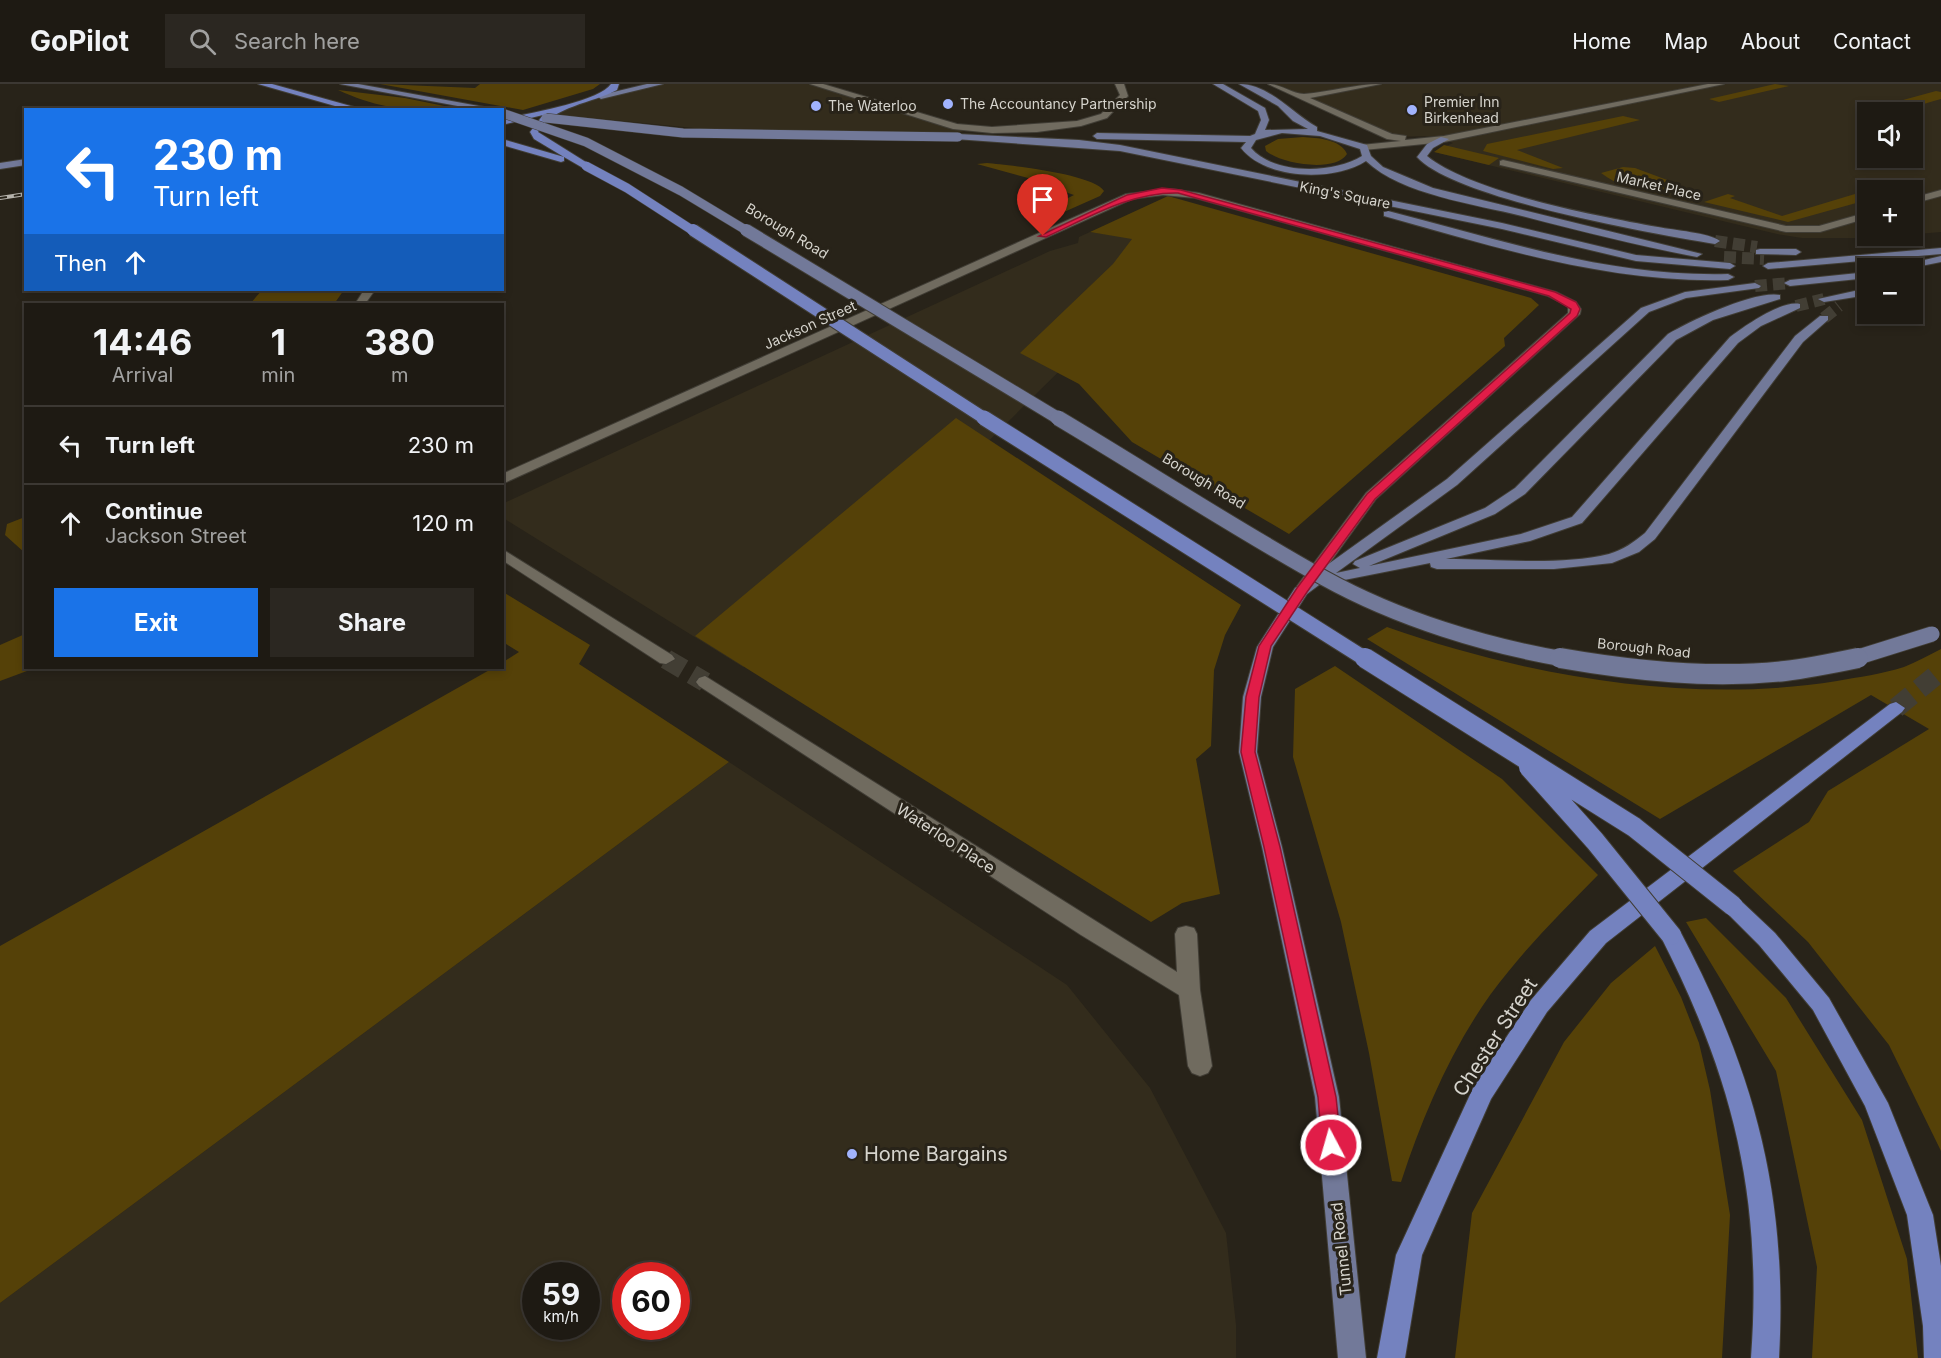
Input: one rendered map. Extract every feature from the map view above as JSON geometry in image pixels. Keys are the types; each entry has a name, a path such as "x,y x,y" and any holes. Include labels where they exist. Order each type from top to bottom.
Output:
{"highway":[{"path":"262,84 318,97 336,107"},
{"path":"504,122 559,109 601,96 614,88 615,84"},
{"path":"314,87 318,97"},
{"path":"559,109 536,126 534,132 537,137 627,188 1069,473 1634,827 1733,906 1767,939 1821,1004 1876,1103 1920,1215 1937,1326 1938,1358"},
{"path":"504,143 586,166"},
{"name":"Chester Street","path":"1391,1358 1409,1255 1482,1093 1539,1006 1598,937 1896,708"},
{"path":"1515,751 1595,841 1671,935 1698,984 1727,1060 1755,1153 1768,1244 1769,1320 1765,1358"}],"main road":[{"path":"344,84 487,108"},
{"path":"601,96 659,84"},
{"path":"1217,84 1262,110 1265,120 1256,137 1246,148 1255,158 1291,169 1337,170 1361,163 1365,152"},
{"path":"1243,84 1281,104 1302,124 1322,133"},
{"path":"472,105 482,108"},
{"name":"Borough Road","path":"504,112 575,123 683,133 958,137"},
{"name":"Borough Road","path":"504,113 586,142 681,191 1325,579 1369,602 1412,620 1516,650 1572,661 1692,674 1763,673 1837,663 1893,651 1937,631"},
{"path":"1026,140 1114,135 1256,137 1286,131 1322,133 1347,139 1365,152 1380,169 1412,184 1462,200 1653,246 1722,253"},
{"name":"King's Square","path":"958,137 1120,148 1491,224 1636,258 1722,253"},
{"path":"1444,139 1430,146 1422,157 1432,168 1446,174 1506,194 1649,230 1722,253"},
{"path":"0,166 24,162"},
{"path":"1248,176 1458,233 1603,268 1664,278 1743,276"},
{"path":"1921,251 1821,262 1762,256 1810,251 1921,251 1941,252"},
{"path":"1778,274 1834,270 1941,252"},
{"path":"1923,263 1941,259"},
{"path":"1923,268 1941,259"},
{"path":"1803,290 1857,277"},
{"path":"1791,283 1849,279"},
{"path":"1308,587 1452,482 1527,412 1645,310 1662,300 1697,292 1755,286"},
{"path":"1824,299 1857,294"},
{"path":"1308,587 1490,511 1520,491 1672,337 1691,324 1733,308 1776,297"},
{"path":"1839,306 1857,297"},
{"path":"1308,587 1525,538 1577,520 1734,340 1757,322 1796,306"},
{"path":"1402,564 1554,564 1612,558 1634,549 1650,536 1798,339 1824,318"},
{"name":"Tunnel Road","path":"1308,587 1265,646 1252,697 1248,752 1272,847 1327,1097 1352,1358"}],"street":[{"path":"814,84 956,127 992,130 1060,127 1095,119 1118,106 1124,96 1119,84"},
{"path":"1272,84 1390,137 1444,139"},
{"path":"1299,97 1377,84"},
{"path":"1365,152 1444,139 1720,84"},
{"path":"1659,87 1701,88"},
{"name":"Market Place","path":"1503,163 1771,226 1811,231 1857,218"},
{"name":"Jackson Street","path":"504,479 1130,196 1162,190 1196,195 1552,294 1572,304"},
{"path":"1923,198 1941,193"},
{"name":"Tunnel Road","path":"1308,587 1371,496 1574,314 1575,309 1572,304"},
{"path":"504,554 666,659"},
{"name":"Waterloo Place","path":"705,682 1077,922 1189,990"},
{"path":"1186,934 1189,990 1200,1066"}],"shaded area":[{"path":"380,84 475,88 480,84 600,84 593,89 523,110"},
{"path":"659,84 814,84 971,129 958,133 714,130 552,114 601,96"},
{"path":"1268,84 1941,84 1941,232 1923,233 1923,180 1857,180 1857,238 1802,238 1434,152 1453,143 1435,136 1383,137"},
{"path":"1775,84 1789,86 1719,102 1709,99"},
{"path":"338,90 405,98 454,108 397,108 354,97"},
{"path":"1936,91 1941,92 1941,99 1923,104 1923,102 1896,102"},
{"path":"1623,116 1640,120 1517,150 1563,168 1553,169 1483,151 1487,144"},
{"path":"1303,137 1334,142 1340,145 1347,154 1341,160 1320,165 1283,160 1266,151 1265,146 1278,139"},
{"path":"1444,145 1499,158 1489,165 1434,152"},
{"path":"987,163 1068,175 1097,185 1104,191 1100,196 1064,212 1050,207 1074,195 1062,191 1065,188 977,164"},
{"path":"1623,167 1635,168 1678,184 1679,188 1638,189 1619,184 1601,173"},
{"path":"1857,193 1857,203 1788,222 1704,202 1728,194 1735,196 1730,198 1782,216"},
{"path":"1168,196 1531,298 1539,305 1504,338 1505,346 1289,534 1132,442 1079,384 1020,353 1113,264 1132,239 1090,232"},
{"path":"1162,200 1111,320 945,484 743,667 504,519 504,503 1050,251 1078,243 1079,237 1090,232 1132,238"},
{"path":"261,291 343,291 335,303 251,303"},
{"path":"956,418 1241,605 1225,635 1214,670 1211,746 1196,759 1220,894 1182,903 1151,922 695,636"},
{"path":"24,518 24,552 5,535 7,524"},
{"path":"504,593 590,645 579,664 729,762 0,1303 0,946 491,669 504,669 504,661 519,652 504,643"},
{"path":"1387,627 1495,659 1552,672 1609,681 1724,690 1781,688 1837,681 1904,667 1941,649 1941,1151 1889,1045 1808,942 1733,871 1809,822 1828,791 1929,729 1871,695 1660,819 1367,639"},
{"path":"24,634 24,669 32,669 0,681 0,645"},
{"path":"1335,666 1502,779 1598,875 1518,959 1490,995 1458,1046 1432,1099 1401,1182 1392,1181 1369,1053 1341,922 1293,757 1295,689"},
{"path":"729,762 1067,985 1150,1088 1226,1233 1236,1325 1236,1358 0,1358 0,1303"},
{"path":"1706,918 1786,998 1862,1120 1907,1259 1918,1358 1812,1358 1817,1267 1776,1071 1686,922"},
{"path":"1655,946 1681,997 1699,1043 1710,1090 1730,1215 1722,1358 1455,1358 1472,1213 1564,1042 1611,983"}],"tunnel":[{"path":"1715,241 1757,247"},
{"path":"1724,257 1764,259"},
{"path":"1755,286 1790,283"},
{"path":"1796,306 1824,299"},
{"path":"1824,318 1839,306"},
{"path":"666,659 705,682"},
{"path":"1896,708 1941,671"}],"railway":[{"path":"0,198 24,194"}],"place":[{"name":"The Accountancy Partnership","path":"948,104"},
{"name":"The Waterloo","path":"816,106"},
{"name":"Premier Inn Birkenhead","path":"1412,110"},
{"name":"Home Bargains","path":"852,1154"}],"route":[{"path":"1043,236 1130,196 1162,190 1178,191 1552,294 1563,298 1575,309 1574,314 1506,372 1371,496 1301,591 1265,646 1252,697 1248,752 1272,847 1327,1097 1331,1145"}]}
